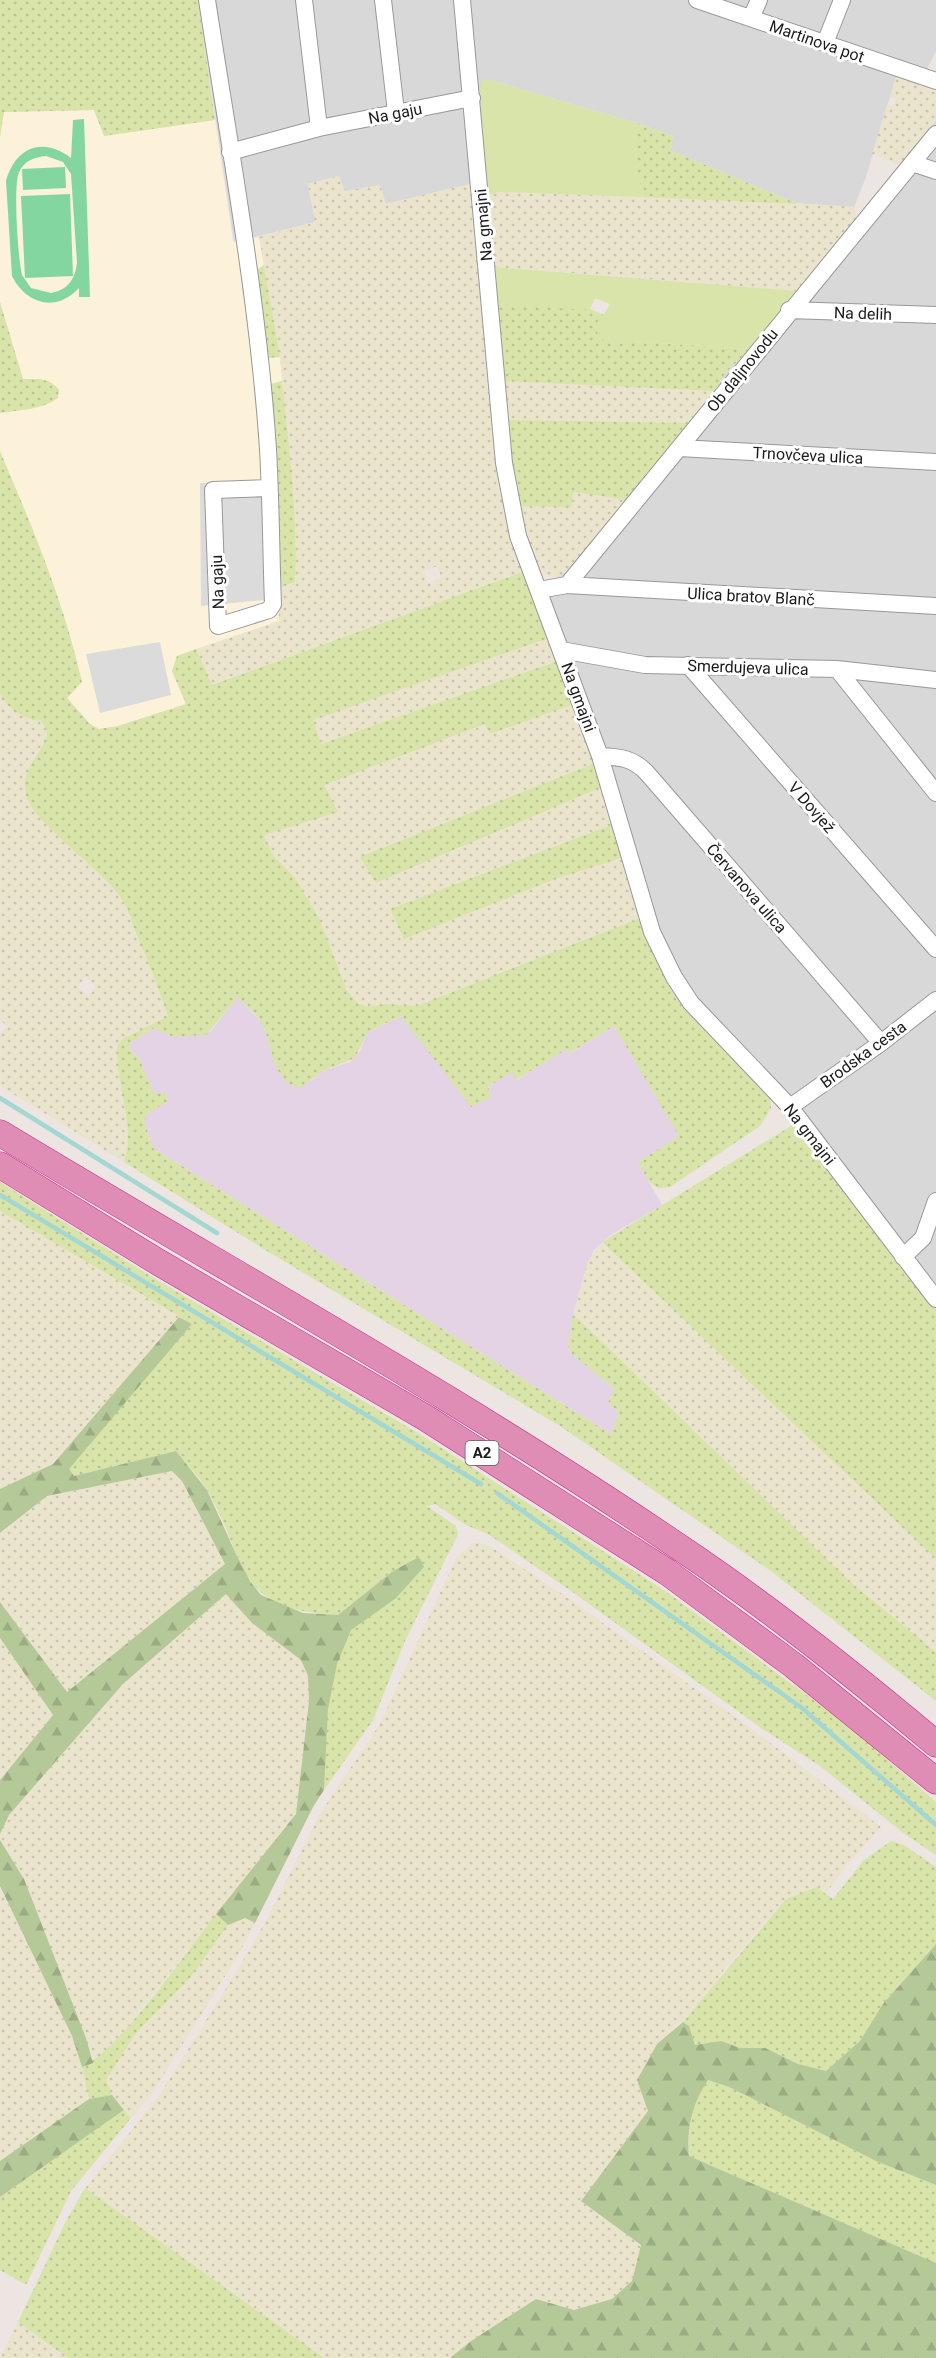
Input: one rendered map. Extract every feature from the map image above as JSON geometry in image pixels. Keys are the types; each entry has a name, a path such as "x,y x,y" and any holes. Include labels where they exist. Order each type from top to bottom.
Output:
{"highway":[{"name":"A2","path":"0,1134 465,1410 582,1483 684,1550 816,1647 936,1744"},
{"name":"A2","path":"0,1165 158,1262 426,1418 667,1572 801,1672 936,1781"}],"street":[{"name":"Na gaju","path":"207,0 256,330 269,488 273,604 269,610 218,626 213,490 269,488"},
{"path":"304,0 319,128"},
{"path":"383,0 396,112"},
{"name":"Na gmajni","path":"462,0 504,463 518,536 600,756 652,932 674,977 691,1003 790,1107 936,1299"},
{"name":"Martinova pot","path":"697,0 936,81"},
{"path":"751,18 759,0"},
{"path":"825,43 842,0"},
{"name":"Na gaju","path":"230,152 319,128 472,98"},
{"name":"Ob daljnovodu","path":"567,585 789,310 936,134"},
{"path":"912,163 936,171"},
{"name":"Na delih","path":"789,310 936,315"},
{"name":"Trnovčeva ulica","path":"679,448 936,462"},
{"path":"538,590 567,585"},
{"name":"Ulica bratov Blanč","path":"567,585 936,606"},
{"name":"Smerdujeva ulica","path":"561,650 645,665 837,669 936,680"},
{"name":"V Dovjež","path":"688,665 936,949"},
{"path":"837,669 936,793"},
{"name":"Červanova ulica","path":"600,756 624,757 637,763 881,1043"},
{"name":"Brodska cesta","path":"790,1107 881,1043 936,1000"},
{"path":"903,1257 923,1238 936,1201"}],"shaded area":[{"path":"198,0 936,0 936,51 919,85 896,77 866,177 854,207 798,204 670,150 673,136 634,122 487,79 486,181 385,204 344,192 338,176 308,184 316,222 234,242"},
{"path":"896,77 936,92 936,120 900,165 872,154 887,105 894,106 896,99 890,96"},
{"path":"94,110 104,136 215,120 233,242 259,237 264,265 257,270 268,358 280,357 282,381 271,385 277,505 279,621 177,656 172,671 186,704 118,726 99,729 90,724 67,698 0,482 0,392 23,380 0,302 0,137 3,112"},
{"path":"936,120 936,1309 797,1128 765,1090 676,999 647,936 530,586 558,577 669,450 715,391 725,373 750,349"},
{"path":"339,176 345,191 380,185 386,204 473,183 498,473 525,571 211,685 196,649 279,621 278,588 295,582 293,497 280,357 259,237 315,222 308,184","holes":["438,566 441,578 428,583 424,570"]},
{"path":"499,192 770,201 854,207 857,218 797,291 493,267 488,195"},
{"path":"502,381 715,391 688,423 505,420"},
{"path":"263,480 264,600 201,606 200,483"},
{"path":"573,492 628,500 569,570 558,577 549,576 538,568 524,529 520,506 571,507"},
{"path":"549,638 558,661 321,745 313,720"},
{"path":"160,642 171,695 100,713 86,654"},
{"path":"0,693 13,709 31,720 41,721 47,731 45,742 33,758 99,873 123,901 157,982 168,1017 121,1040 117,1048 128,1133 128,1149 124,1162 0,1086 0,1034 7,1027 0,1019","holes":["86,977 96,987 88,996 77,986"]},
{"path":"574,704 595,763 361,857 377,883 602,787 614,824 390,910 405,939 558,878 624,857 640,918 417,1006 385,1004 368,1007 358,1003 347,991 319,918 295,878 272,854 264,834 338,812 323,785 486,724 490,734"},
{"path":"238,997 262,1023 278,1070 287,1082 311,1081 323,1071 350,1062 359,1053 368,1032 402,1016 488,1088 512,1071 517,1080 567,1048 571,1053 614,1026 680,1136 638,1162 662,1205 609,1236 593,1251 573,1314 568,1347 570,1352 614,1389 619,1412 611,1434 153,1148 146,1127 146,1115 168,1100 166,1093 157,1094 152,1090 140,1060 130,1049 129,1044 154,1028 174,1037 210,1032"},
{"path":"0,1211 179,1317 52,1464 0,1489"},
{"path":"602,1242 936,1559 936,1652 855,1586 573,1314 588,1261"},
{"path":"172,1471 182,1481 225,1564 67,1692 0,1602 0,1534 47,1496"},
{"path":"480,1543 491,1547 565,1596 756,1732 881,1827 847,1865 827,1892 817,1887 786,1899 726,1967 703,2001 657,2044 637,2080 648,2111 581,2201 641,2245 632,2281 612,2299 574,2310 535,2299 471,2341 450,2358 324,2358 85,2188 159,2096 238,1969 268,1917 321,1812 380,1724 456,1558 471,1544"},
{"path":"226,1593 252,1623 301,1660 308,1676 309,1701 296,1814 123,2032 93,2063 24,1879 0,1840 0,1834 9,1815 123,1684"},
{"path":"0,1638 53,1715 0,1779"},
{"path":"0,1887 72,2036 80,2057 89,2099 0,2161"},
{"path":"245,1918 255,1923 236,1959 149,2098 131,2118 112,2095 105,2080 136,2033 190,1978 228,1925"},
{"path":"18,2322 68,2358 0,2358"}],"green space":[{"path":"0,0 198,0 215,120 104,136 94,110 4,112 0,137"},
{"path":"487,79 634,122 636,165 643,197 499,192 488,195 480,87 482,81"},
{"path":"84,119 90,297 79,297 79,288 61,301 42,302 25,293 12,276 6,181 16,160 32,149 50,148 71,158 73,120","holes":["46,156 63,162 71,174 77,263 70,283 57,292 51,293 31,288 22,275 17,222 17,180 21,168 34,159"]},
{"path":"634,122 673,136 670,150 798,204 643,197 636,165"},
{"path":"65,167 66,188 23,190 22,169"},
{"path":"70,194 73,276 25,278 21,196"},
{"path":"264,265 280,357 267,358 257,270"},
{"path":"493,267 797,291 750,349 597,339 598,318 604,314 610,304 595,298 590,309 583,310 495,303"},
{"path":"0,302 23,379 43,380 52,383 59,390 58,398 45,405 0,413"},
{"path":"495,303 590,309 604,315 597,339 750,349 725,373 715,391 502,381"},
{"path":"282,381 292,482 296,557 295,582 278,588 277,505 271,384"},
{"path":"505,420 688,423 628,500 573,492 571,507 520,506"},
{"path":"0,451 46,565 75,652 82,682 67,698 90,724 99,729 118,726 186,704 172,671 177,656 196,649 212,685 525,571 549,638 313,720 321,744 558,661 574,704 490,734 485,724 324,785 338,812 264,835 272,854 295,878 319,918 347,991 358,1003 368,1007 385,1004 417,1006 640,918 676,999 770,1097 771,1108 760,1126 670,1187 658,1187 650,1182 638,1162 679,1136 614,1026 570,1053 567,1049 516,1080 512,1072 488,1087 491,1097 471,1107 401,1016 368,1032 355,1058 323,1071 300,1088 291,1085 284,1079 275,1063 261,1022 238,997 206,1035 174,1037 154,1028 129,1044 130,1049 140,1060 152,1090 157,1093 166,1093 168,1101 146,1115 146,1127 153,1148 611,1434 619,1412 608,1403 614,1389 570,1352 568,1347 573,1314 855,1586 936,1652 936,1701 771,1571 560,1426 262,1248 124,1162 128,1134 117,1048 121,1040 168,1016 123,901 101,875 43,821 27,798 26,777 43,745 47,731 41,721 23,716 12,709 0,693"},
{"path":"595,763 602,787 376,883 360,857"},
{"path":"614,824 624,857 558,878 404,939 390,909"},
{"path":"791,1126 797,1128 936,1309 936,1559 602,1242"},
{"path":"0,1182 152,1277 418,1433 664,1590 846,1724 936,1802 936,1855 902,1832 820,1766 761,1728 571,1591 488,1534 466,1525 435,1504 427,1506 456,1526 458,1534 405,1641 373,1720 324,1790 326,1730 335,1668 353,1627 395,1599 393,1571 338,1615 304,1611 280,1604 262,1593 249,1579 208,1491 176,1451 74,1476 68,1469 192,1324 0,1211"},
{"path":"179,1317 192,1324 69,1469 74,1476 176,1451 207,1490 250,1581 261,1595 303,1613 338,1615 393,1571 419,1557 424,1567 395,1599 351,1630 337,1664 328,1709 324,1790 313,1807 255,1923 245,1918 228,1925 216,1914 296,1814 309,1701 308,1676 301,1660 252,1623 226,1594 123,1684 9,1815 0,1834 0,1780 53,1715 0,1638 0,1602 67,1692 225,1564 182,1481 172,1471 47,1496 0,1533 0,1489 53,1464"},
{"path":"0,1840 24,1879 86,2038 93,2063 82,2067 72,2036 0,1886"},
{"path":"891,1841 904,1845 936,1867 936,1944 883,2004 860,2041 826,2071 798,2064 765,2049 740,2048 721,2041 695,2045 689,2026 683,2022 786,1899 817,1887 833,1899 863,1861"},
{"path":"216,1914 228,1925 190,1978 136,2033 106,2080 112,2095 89,2099 82,2067 97,2058 133,2021"},
{"path":"936,1944 936,2185 876,2161 729,2087 708,2080 698,2097 692,2116 688,2146 689,2156 936,2263 936,2358 450,2358 471,2341 536,2299 574,2310 612,2299 632,2281 641,2245 581,2201 648,2111 637,2080 657,2044 683,2022 689,2026 695,2045 721,2041 740,2048 765,2048 798,2064 826,2071 860,2041 883,2004"},
{"path":"707,2080 729,2087 876,2161 936,2185 936,2263 689,2156 692,2116"},
{"path":"112,2095 124,2110 0,2197 0,2161 89,2099"},
{"path":"124,2110 131,2118 71,2191 26,2285 0,2270 0,2197"},
{"path":"85,2188 324,2358 68,2358 18,2322 66,2221"}],"waterway":[{"path":"0,1098 217,1233"},
{"path":"0,1195 481,1484"},
{"path":"497,1493 802,1708 936,1825"}]}
